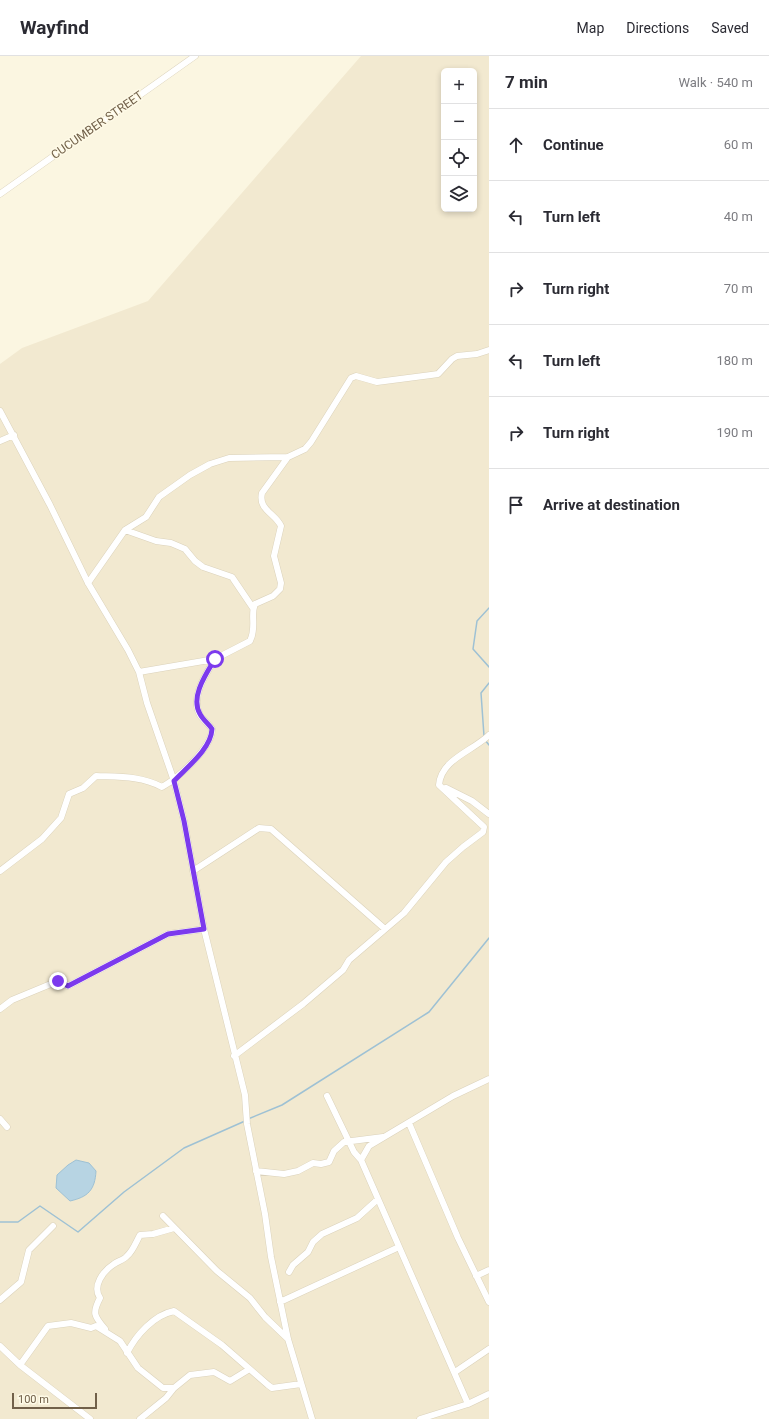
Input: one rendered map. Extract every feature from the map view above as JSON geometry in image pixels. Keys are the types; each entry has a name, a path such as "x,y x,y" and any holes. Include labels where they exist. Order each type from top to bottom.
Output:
{"street":[{"name":"CUCUMBER STREET","path":"0,194 194,56"},
{"path":"88,583 125,530 146,518 159,497 190,475 210,464 229,458 288,457 305,449 311,442 351,378 356,376 377,382 384,382 438,374 452,359 457,356 477,354 489,350"},
{"path":"0,412 14,435 88,583 128,650 139,672 147,703 174,781 184,821 204,929 234,1056 240,1075 247,1124 288,1339 312,1419"},
{"path":"0,441 14,435"},
{"path":"253,608 258,601 273,596 280,589 281,583 274,556 281,526 262,505 261,499 262,493 288,457"},
{"path":"125,530 156,541 172,543 185,549 204,567 232,577 253,608 255,629 250,641 215,659 139,672"},
{"path":"0,870 42,839 61,818 69,794 83,788 96,776 137,777 149,780 162,787 174,781 197,756 212,736 212,729 200,715 197,703 202,681 215,659"},
{"path":"439,785 440,776 450,763 489,735"},
{"path":"439,785 472,801 489,814"},
{"path":"234,1056 303,1004 343,970 349,960 414,903 446,862 462,847 483,832 484,827 477,819 439,785"},
{"path":"193,871 258,828 272,829 385,929"},
{"path":"0,1009 12,1000 58,981 68,986 168,934 204,929"},
{"path":"361,1160 369,1146 453,1096 489,1079"},
{"path":"327,1096 354,1152 361,1160 468,1404"},
{"path":"0,1119 7,1127"},
{"path":"409,1123 458,1238 489,1302"},
{"path":"256,1171 284,1174 298,1171 313,1163 321,1164 329,1162 338,1146 344,1142 386,1137"},
{"path":"289,1272 293,1265 308,1252 313,1242 322,1234 357,1218 378,1199"},
{"path":"162,1216 217,1271 250,1298 265,1317 288,1339"},
{"path":"0,1300 22,1282 29,1250 53,1226"},
{"path":"107,1332 95,1317 95,1308 100,1298 96,1293 96,1288 101,1278 113,1265 127,1257 140,1235 153,1234 174,1228"},
{"path":"280,1302 399,1247"},
{"path":"476,1276 489,1270"},
{"path":"127,1353 134,1339 168,1312 174,1311 222,1345 248,1370 272,1388 301,1384"},
{"path":"20,1365 48,1326 72,1323 91,1328 96,1326 120,1341 138,1368 163,1388 174,1388"},
{"path":"0,1346 20,1365 90,1419"},
{"path":"454,1372 489,1349"},
{"path":"140,1419 166,1398 174,1388 190,1375 214,1372 230,1381 248,1370"},
{"path":"420,1419 468,1404 489,1394"}],"shaded area":[{"path":"361,56 489,56 489,1419 0,1419 0,364 22,348 148,301"}],"water":[{"path":"76,1160 89,1163 96,1171 95,1178 92,1188 86,1195 70,1201 56,1188 57,1175"}],"waterway":[{"path":"489,608 477,621 473,649 489,667"},
{"path":"484,736 481,693 489,683"},
{"path":"485,740 489,745"},
{"path":"248,1119 282,1105 429,1012 489,938"},
{"path":"0,1222 18,1222 40,1206 78,1232 124,1192 184,1148 245,1121"}],"route":[{"path":"58,981 68,986 168,934 204,929 184,821 174,781 207,745 212,736 212,729 208,722 200,715 197,703 202,681 215,659"}]}
